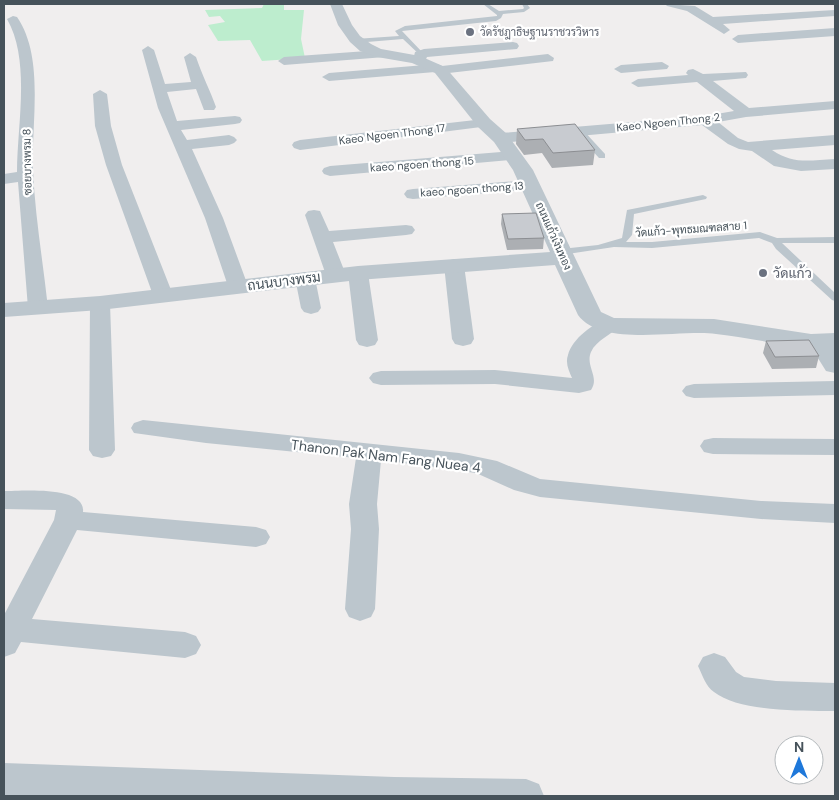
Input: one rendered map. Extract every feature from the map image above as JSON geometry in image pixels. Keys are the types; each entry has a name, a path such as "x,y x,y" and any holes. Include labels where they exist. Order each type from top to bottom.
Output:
{"street":[{"path":"336,4 338,11 356,41 368,50 380,54 429,63 548,58"},
{"path":"671,4 691,8 751,49"},
{"path":"792,4 835,27"},
{"path":"711,22 835,14"},
{"name":"ซอยบางพรม 8","path":"14,19 21,33 27,58 26,176 38,308"},
{"path":"738,40 835,32"},
{"path":"329,77 398,71 513,46"},
{"path":"148,50 172,126 214,218 238,286"},
{"path":"284,61 380,54"},
{"path":"190,57 199,85 202,87 209,107"},
{"name":"ถนนแก้วเงินทอง","path":"429,63 500,138 514,156 531,185 587,310 592,316 609,325 631,327 714,326 823,342"},
{"path":"700,64 682,65 746,113"},
{"path":"621,69 673,65"},
{"path":"398,71 408,83"},
{"path":"638,83 741,75"},
{"path":"159,89 199,85"},
{"path":"100,94 103,126 114,165 163,295"},
{"path":"803,96 819,106"},
{"name":"Kaeo Ngoen Thong 2","path":"500,138 705,120 746,113 835,105"},
{"path":"172,126 235,120"},
{"path":"705,120 738,144 756,147 835,140"},
{"name":"Kaeo Ngoen Thong 17","path":"300,144 484,122"},
{"path":"182,145 229,140"},
{"path":"756,147 780,163 792,166 835,164"},
{"name":"kaeo ngoen thong 15","path":"330,171 514,156"},
{"path":"4,180 26,176"},
{"name":"kaeo ngoen thong 13","path":"413,194 531,185"},
{"path":"314,215 321,237 347,274 367,340"},
{"path":"321,237 406,230"},
{"name":"ถนนบางพรม","path":"4,310 100,303 305,278 562,255"},
{"path":"454,265 463,339"},
{"path":"305,278 311,308"},
{"path":"100,303 102,450"},
{"path":"381,378 495,377 579,386 583,385 584,380 579,370 577,358 579,349 609,325"},
{"path":"823,342 825,350 835,365"},
{"path":"694,390 835,388"},
{"name":"Thanon Pak Nam Fang Nuea 4","path":"143,428 209,437 370,451 482,466 524,485 540,488 761,510 835,514"},
{"path":"713,446 835,448"},
{"path":"360,609 365,529 363,504 370,451"},
{"path":"4,500 61,501 70,506 68,520 7,636 185,645"},
{"path":"68,520 256,536"},
{"path":"714,666 724,683 736,690 771,694 835,697"},
{"path":"4,779 394,794 526,796"}],"lane":[{"path":"485,4 497,13 524,10 527,8 524,4"},
{"path":"429,63 398,31 400,29 496,19 499,17 497,13"},
{"path":"436,25 440,32"},
{"path":"356,41 404,37"},
{"path":"579,131 602,156"},
{"path":"615,245 625,240 628,235 627,219 630,212 703,197"},
{"name":"วัดแก้ว-พุทธมณฑลสาย 1","path":"562,255 615,245 652,246 760,235 776,241 835,240"},
{"path":"776,241 779,247 835,298"}],"green space":[{"path":"264,4 284,4 284,10 304,10 301,39 305,58 262,61 250,40 218,41 208,25 225,22 220,16 209,17 205,10 262,8"}],"building":[{"path":"575,124 595,150 553,153 543,139 525,140 517,129"},
{"path":"536,213 544,238 508,239 502,214"},
{"path":"809,340 819,356 775,357 766,341"}],"place":[{"name":"วัดรัชฎาธิษฐานราชวรวิหาร","path":"470,32"},
{"name":"วัดแก้ว","path":"763,273"}]}
